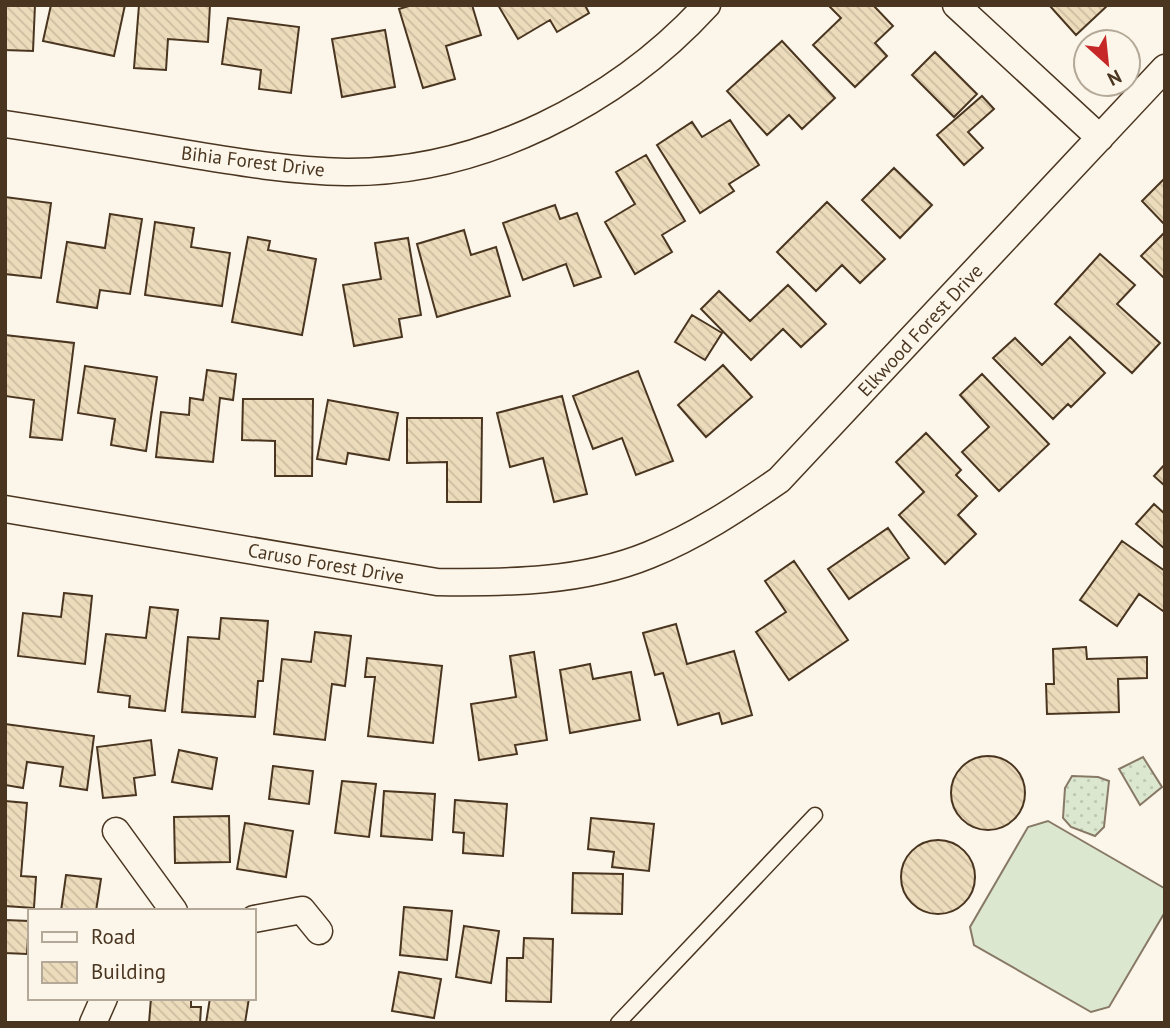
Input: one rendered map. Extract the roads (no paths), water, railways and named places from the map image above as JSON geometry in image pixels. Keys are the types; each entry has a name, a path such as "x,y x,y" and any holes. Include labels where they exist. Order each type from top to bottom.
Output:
{"street":[{"name":"Bihia Forest Drive","path":"5,124 277,168 348,172 421,165 482,150 551,123 619,81 683,32 707,5"},
{"path":"956,5 1100,138"},
{"name":"Elkwood Forest Drive","path":"648,556 718,522 779,480 1165,68"},
{"name":"Caruso Forest Drive","path":"5,509 437,582 505,583 567,576 648,556"},
{"path":"116,831 173,909"},
{"path":"256,919 302,910 319,931"},
{"path":"93,1023 103,1000"}],"lane":[{"path":"618,1023 815,815"}]}
